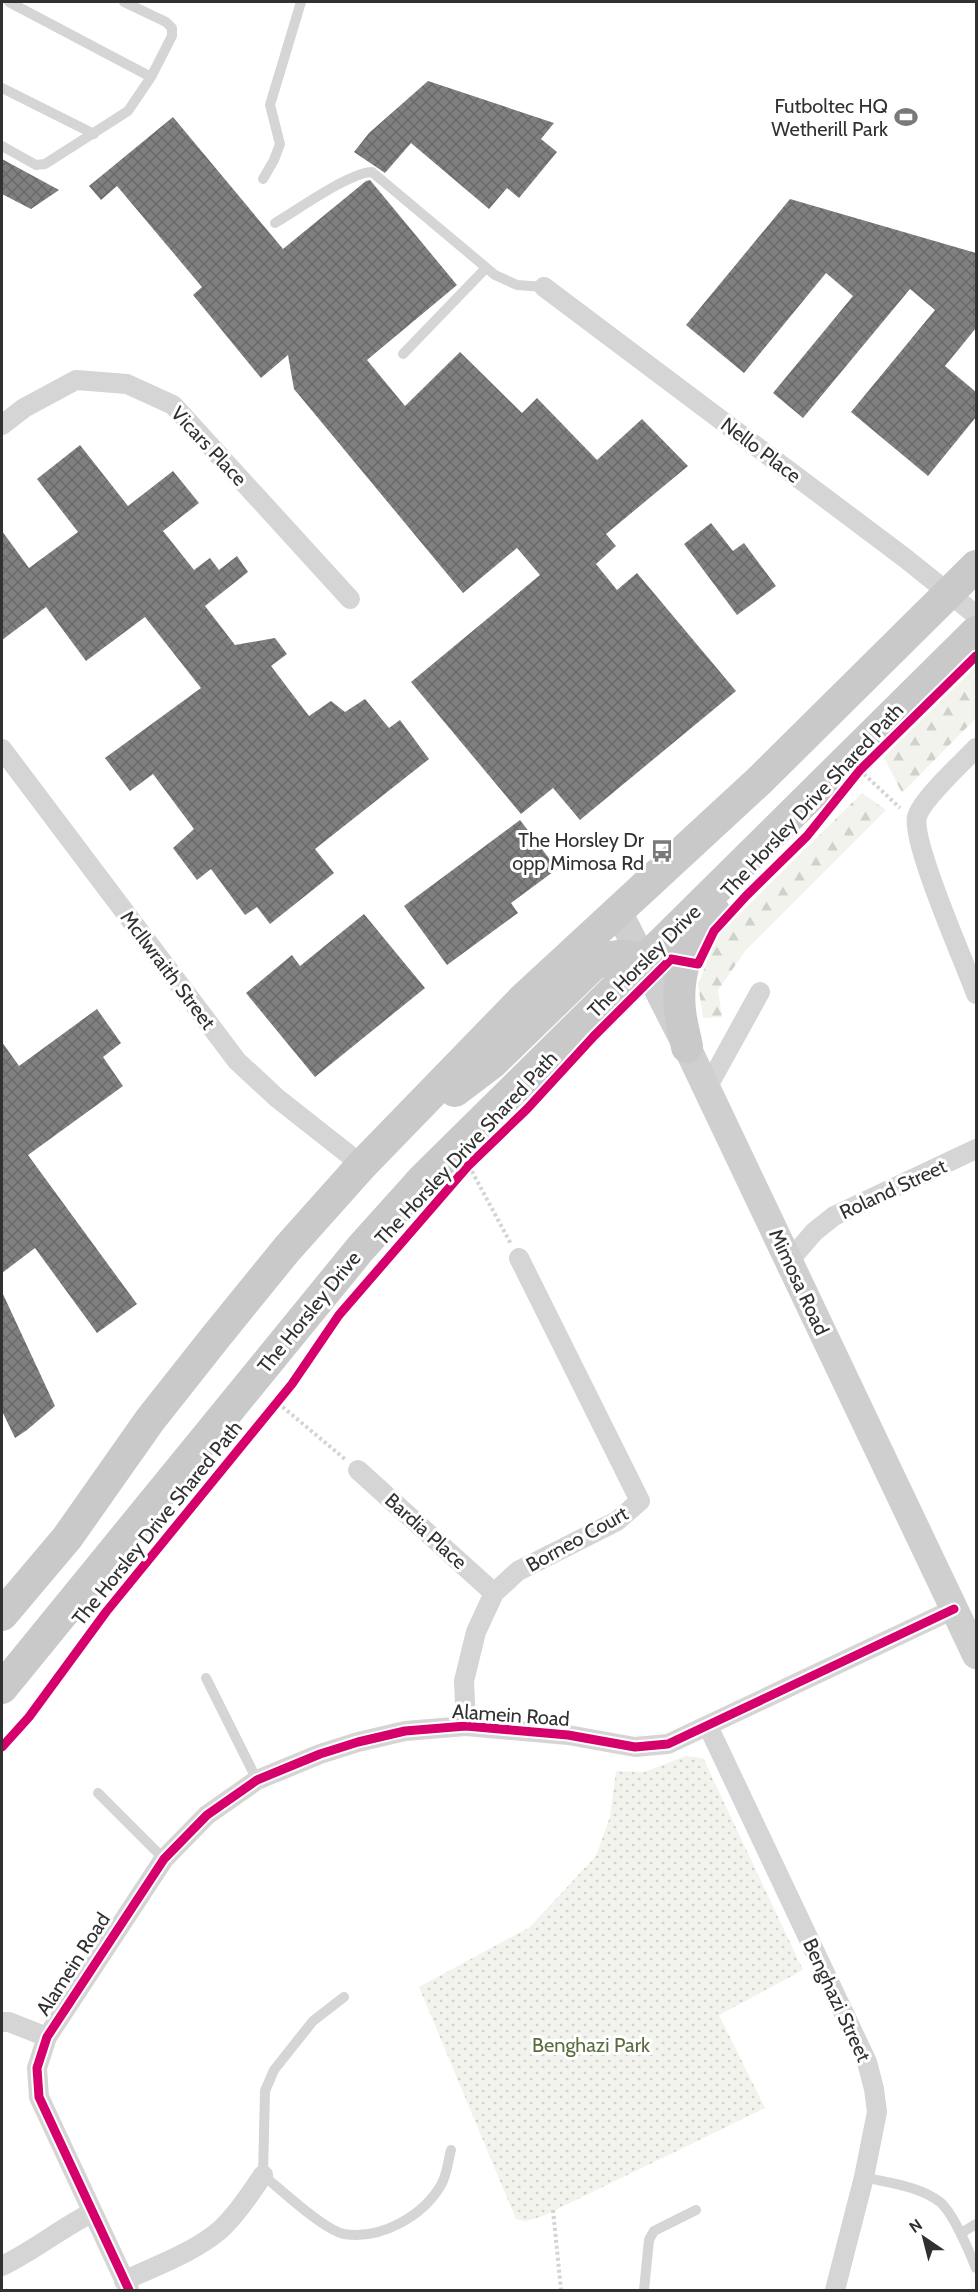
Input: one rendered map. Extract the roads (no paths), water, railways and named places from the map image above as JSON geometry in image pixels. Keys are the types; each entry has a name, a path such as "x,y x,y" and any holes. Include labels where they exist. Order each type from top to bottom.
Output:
{"main road":[{"path":"2,1615 67,1538 150,1420 207,1348 287,1249 362,1165 524,999 760,780 976,567"},
{"name":"The Horsley Drive","path":"2,1688 360,1249 422,1180 976,632"},
{"path":"687,1047 680,1010 680,986 684,962 694,938 705,920 759,867 821,785"},
{"name":"Mimosa Road","path":"618,911 707,1088 976,1655"},
{"path":"362,1165 418,1124 449,1095 492,1063 593,965 608,957 627,954 644,961"}],"street":[{"name":"Nello Place","path":"544,287 976,615"},
{"name":"Vicars Place","path":"2,425 24,408 76,380 127,384 173,405 350,599"},
{"path":"976,748 927,799 917,817 919,845 976,994"},
{"name":"McIlwraith Street","path":"2,749 237,1061 277,1098 362,1165"},
{"path":"707,1088 760,992"},
{"name":"Roland Street","path":"789,1261 814,1232 834,1216 976,1149"},
{"name":"Borneo Court","path":"466,1726 464,1681 476,1632 494,1593 518,1571 617,1521 640,1501 519,1258"},
{"name":"Bardia Place","path":"358,1470 494,1593"},
{"name":"Alamein Road","path":"126,2286 39,2097 38,2068 47,2037 164,1859 207,1815 257,1780 320,1754 405,1731 466,1726 568,1735 635,1747 668,1744 954,1610"},
{"name":"Benghazi Street","path":"708,1726 867,2062 874,2089 877,2112 864,2177 835,2290"},
{"path":"2,2022 9,2022 47,2037"},
{"path":"126,2286 219,2231 238,2210 263,2175"},
{"path":"2,2265 22,2256 65,2226 91,2212"}],"lane":[{"path":"9,2 151,77"},
{"path":"2,146 36,165 45,164 94,134 133,106 172,36 172,28 166,22 124,2"},
{"path":"263,179 280,144 270,105 301,2"},
{"path":"2,88 94,134"},
{"path":"275,223 350,179 365,172 372,172 486,268 505,281 517,285 544,287"},
{"path":"403,354 486,268"},
{"path":"206,1678 257,1780"},
{"path":"98,1794 164,1859"},
{"path":"344,1997 313,2021 274,2070 265,2091 263,2175 311,2215 343,2234 367,2233 391,2228 428,2203 442,2183 451,2150"},
{"path":"864,2177 918,2190 941,2202 961,2233 976,2268"},
{"path":"644,2290 649,2240 654,2231 696,2210"},
{"path":"961,2233 976,2224"}],"place":[{"name":"Futboltec HQ Wetherill Park","path":"906,117"},
{"name":"The Horsley Dr opp Mimosa Rd","path":"662,851"}],"park label":[{"name":"Benghazi Park","path":"591,2045"}]}
